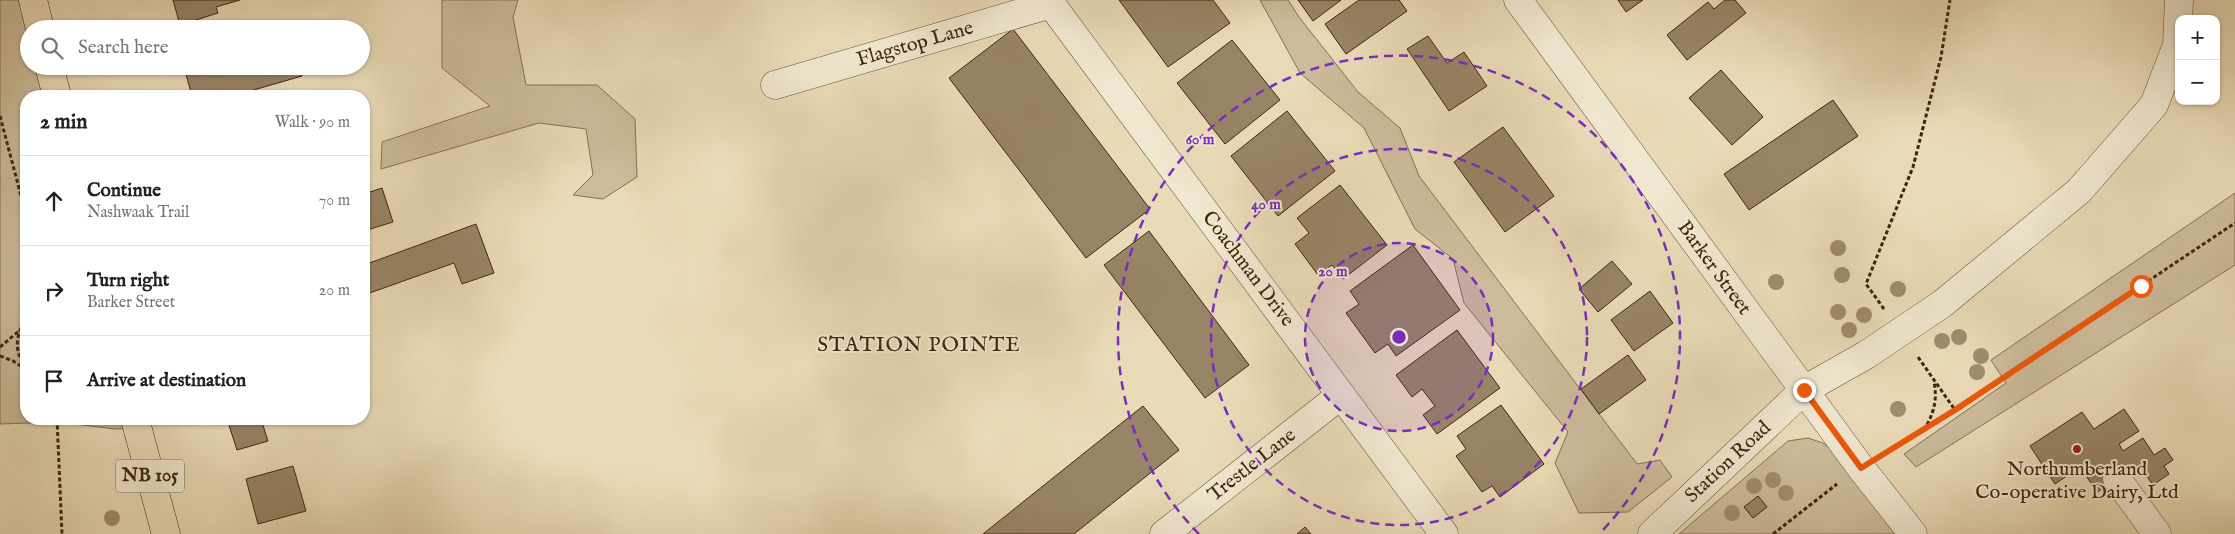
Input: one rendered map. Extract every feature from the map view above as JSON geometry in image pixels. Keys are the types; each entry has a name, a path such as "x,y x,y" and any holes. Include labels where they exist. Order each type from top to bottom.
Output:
{"main road":[{"path":"33,0 38,20"},
{"path":"51,75 55,90"},
{"name":"NB 105","path":"137,425 166,534"}],"street":[{"name":"Barker Street","path":"1518,0 1861,468 1913,534"},
{"name":"Station Road","path":"1652,534 1804,390 1866,355 1942,304 2079,191 2154,105 2176,45 2179,0"},
{"name":"Flagstop Lane","path":"775,85 1051,2"},
{"name":"Coachman Drive","path":"1051,2 1444,534"},
{"name":"Trestle Lane","path":"1164,534 1341,396"},
{"path":"2117,479 2157,534"}],"path":[{"path":"1866,284 1913,167 1941,57 1950,0"},
{"path":"0,116 20,192"},
{"path":"1773,534 1861,468 1927,425 1955,410 2235,223"},
{"path":"0,347 19,331"},
{"path":"19,331 16,346 20,359"},
{"path":"0,356 20,364"},
{"path":"1927,425 1935,410 1937,395 1933,378"},
{"path":"57,425 62,534"}],"shaded area":[{"path":"0,0 33,0 30,20 20,20 20,75 51,75 55,90 20,90 20,423 0,424"},
{"path":"442,0 518,0 513,17 526,85 597,85 635,119 637,177 603,199 573,195 593,175 586,129 539,123 381,169 382,142 490,106 442,68"},
{"path":"1260,0 1288,0 1299,17 1358,92 1400,128 1419,176 1637,464 1660,460 1672,477 1628,512 1579,513 1555,463 1568,432 1464,303 1453,259 1415,229 1364,128 1300,73"},
{"path":"2235,193 2235,265 1916,467 1904,454 2006,383 1991,360"},
{"path":"83,425 136,425 137,428 116,429"},
{"path":"1808,438 1823,443 1837,454 1895,534 1679,534 1788,441"}],"building":[{"path":"173,0 240,0 216,7 218,13 196,20 179,20"},
{"path":"1119,0 1213,0 1230,23 1168,67"},
{"path":"1298,0 1341,0 1313,21"},
{"path":"1359,0 1399,0 1407,11 1346,54 1325,24"},
{"path":"1618,0 1643,0 1626,12"},
{"path":"1725,0 1735,0 1746,13 1687,60 1667,35 1708,2 1714,9"},
{"path":"1013,29 1150,209 1086,258 949,78"},
{"path":"1428,36 1447,63 1464,52 1487,86 1449,111 1407,49"},
{"path":"1232,40 1280,100 1225,144 1177,83"},
{"path":"1721,70 1763,117 1732,145 1689,98"},
{"path":"186,75 302,76 254,90 190,90"},
{"path":"1833,100 1858,136 1749,210 1724,174"},
{"path":"1287,111 1335,171 1278,216 1231,156"},
{"path":"1503,127 1554,196 1505,232 1454,162"},
{"path":"1340,185 1387,245 1343,279 1332,265 1318,275 1295,244 1309,233 1297,218"},
{"path":"382,188 393,222 370,229 370,192"},
{"path":"476,224 494,273 462,284 454,263 370,293 370,263"},
{"path":"1149,231 1249,365 1205,398 1104,265"},
{"path":"1413,245 1460,310 1396,356 1388,344 1375,353 1346,313 1359,304 1350,291"},
{"path":"1612,261 1632,284 1598,312 1579,289"},
{"path":"1650,291 1673,323 1634,351 1611,320"},
{"path":"1457,330 1500,388 1437,434 1423,415 1435,406 1422,389 1412,397 1396,375"},
{"path":"1628,355 1646,380 1599,414 1581,389"},
{"path":"1501,405 1544,464 1500,497 1492,486 1482,492 1456,456 1466,449 1457,436"},
{"path":"1143,406 1179,450 1074,534 983,534"},
{"name":"Northumberland Co-operative Dairy, Ltd","path":"2124,409 2139,431 2119,444 2123,451 2143,438 2154,455 2165,448 2173,460 2164,466 2169,474 2153,485 2139,465 2097,492 2080,467 2055,484 2030,446 2082,412 2094,429"},
{"path":"229,425 263,425 268,441 237,450"},
{"path":"293,466 306,511 258,524 246,479"},
{"path":"1758,496 1767,507 1753,518 1744,507"},
{"path":"1305,527 1311,534 1297,534"}],"place":[{"name":"Northumberland Co-operative Dairy, Ltd","path":"2077,449"}],"district":[{"name":"STATION POINTE","path":"919,345"}],"route":[{"path":"1804,390 1861,468 1927,425 1955,410 2141,286"}]}
